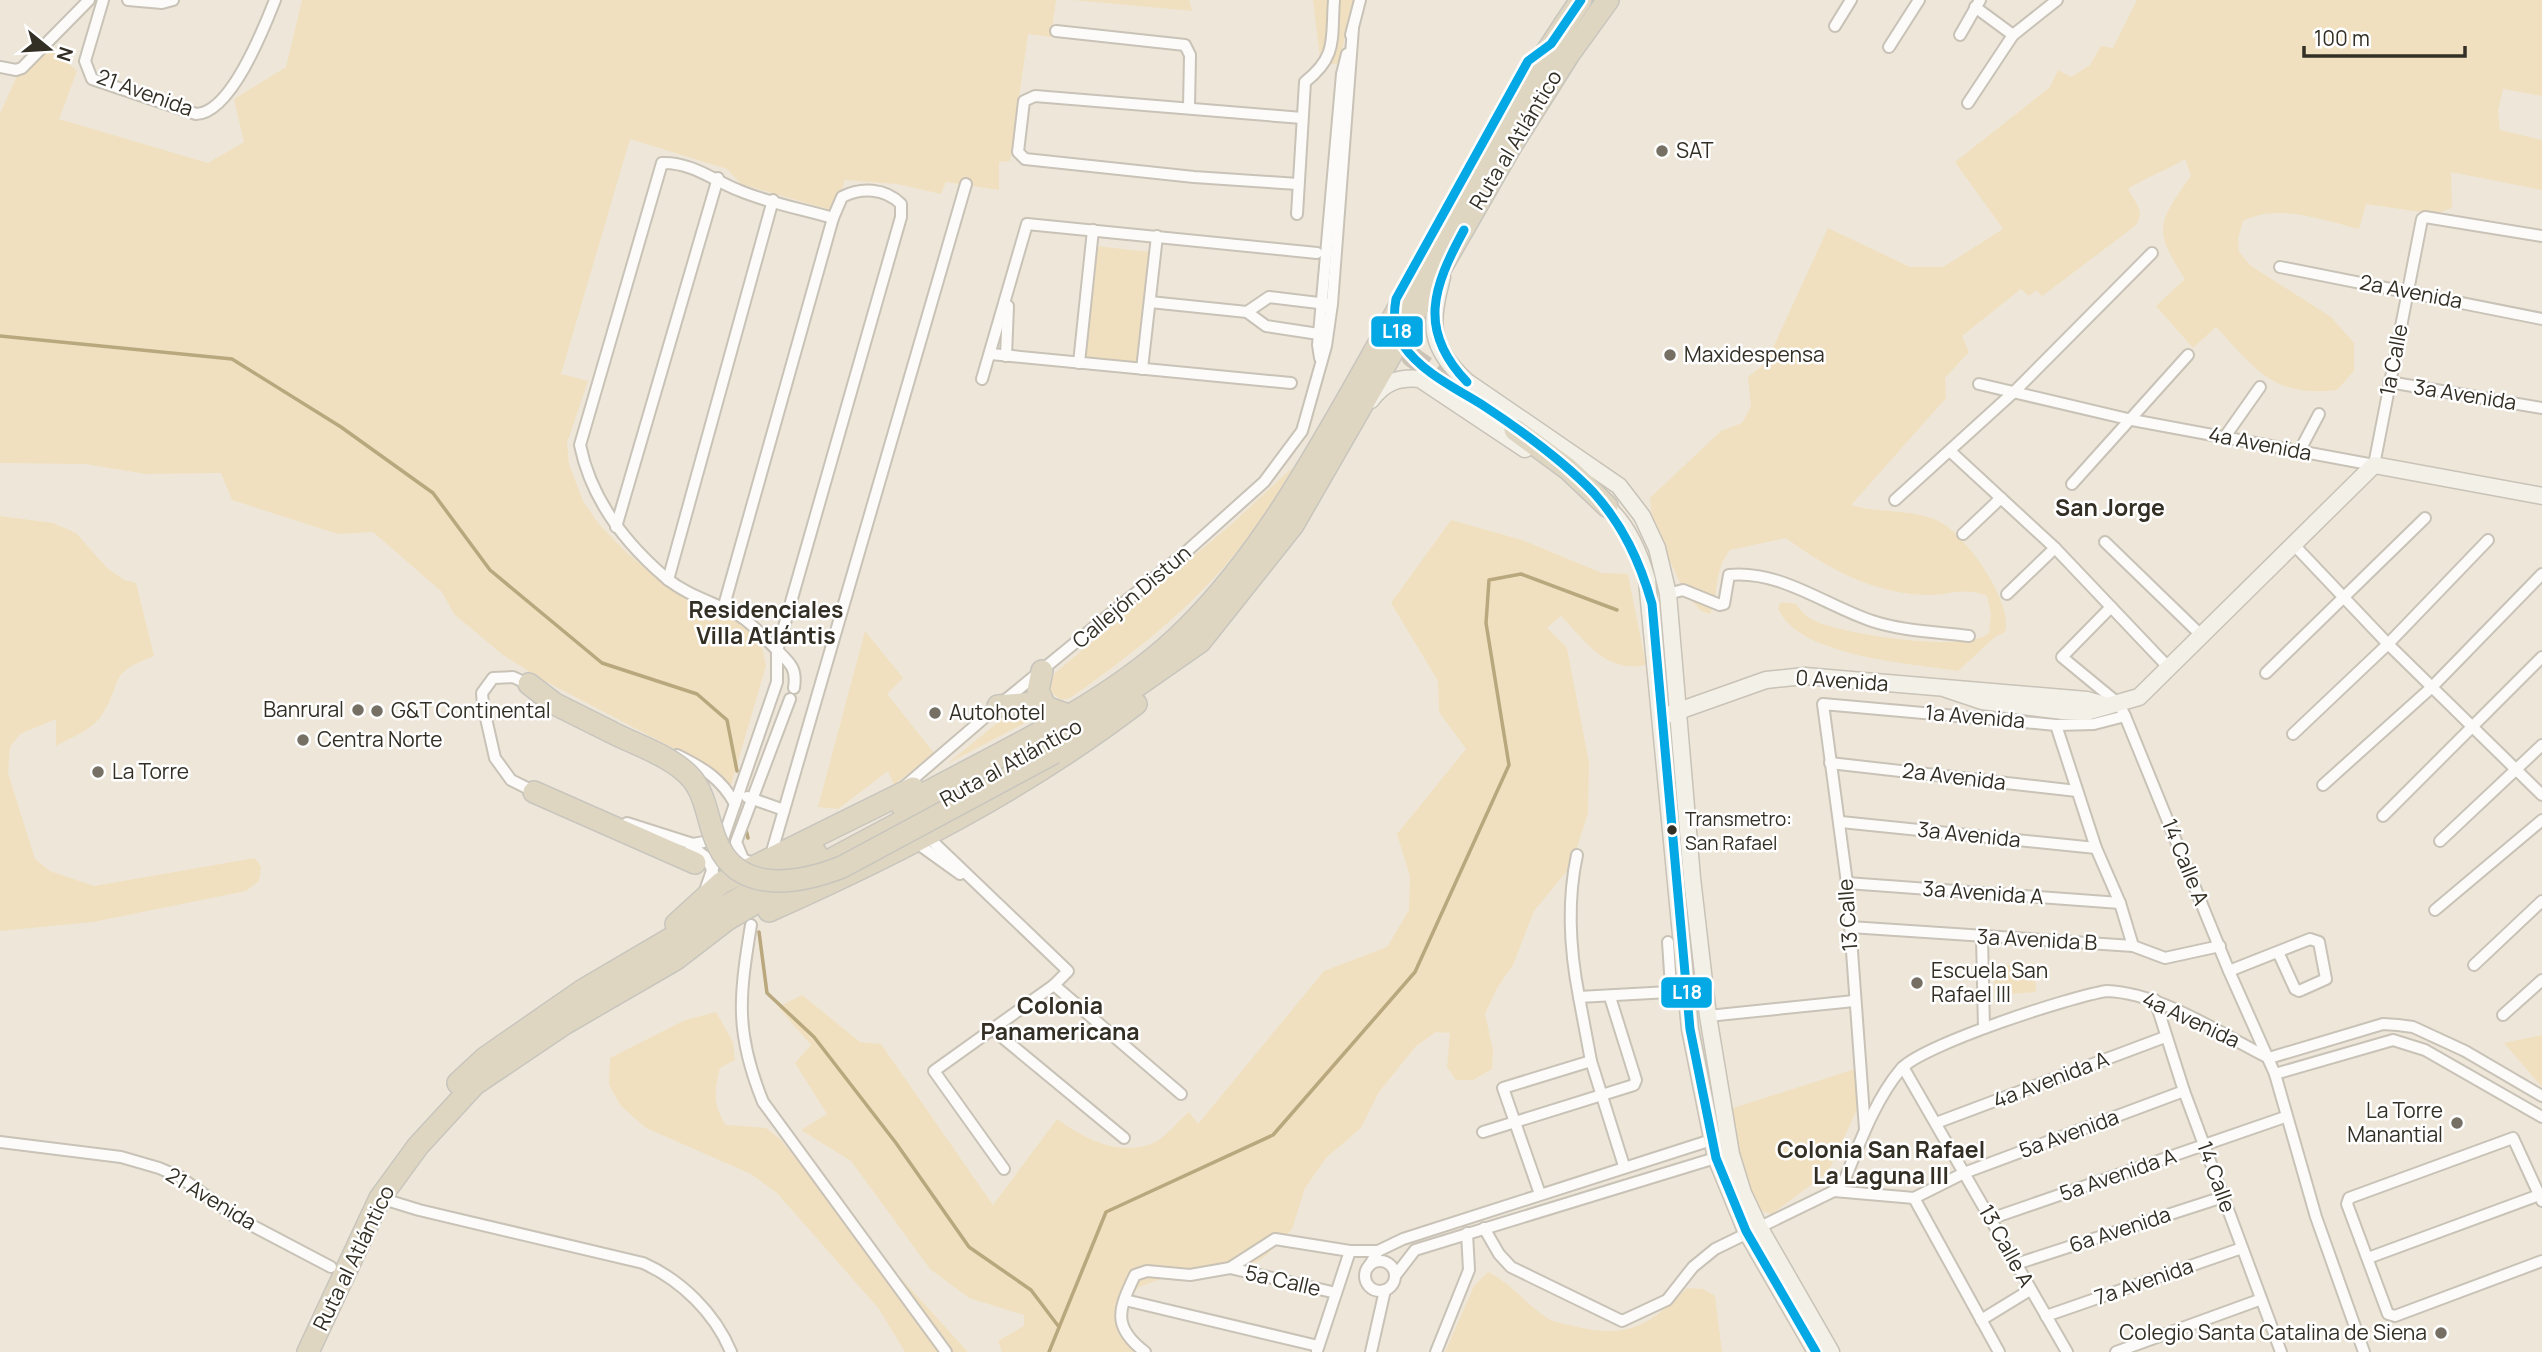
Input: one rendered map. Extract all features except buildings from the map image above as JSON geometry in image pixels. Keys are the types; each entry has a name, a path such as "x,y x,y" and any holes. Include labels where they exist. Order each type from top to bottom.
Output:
{"highway":[{"name":"Ruta al Atlántico","path":"294,1352 331,1267 371,1192 442,1098 485,1058 528,1027 643,954 776,875 1068,715 1117,684 1185,629 1223,589 1279,516 1551,44 1581,0"},
{"name":"Ruta al Atlántico","path":"308,1352 380,1198 418,1146 475,1084 564,1024 676,959 729,919 828,861 1077,728 1200,642 1293,525 1511,146 1569,54 1608,0"},
{"path":"1474,156 1528,61 1551,44"},
{"path":"1515,430 1568,469 1607,506"},
{"path":"676,959 749,919 997,799 1080,746 1164,682 1200,642"},
{"path":"1042,671 1038,691 1045,706"},
{"path":"529,684 555,704 682,770 697,787 725,858 751,877 780,883 817,876 842,867 1054,753 1080,746"},
{"path":"998,706 1024,702 1045,706 1060,715 1068,715"},
{"path":"643,954 721,883 1008,740 1036,734"},
{"path":"534,792 704,868"},
{"path":"475,1084 526,1041 677,946 700,927"}],"main road":[{"path":"1445,264 1432,325 1440,352 1448,365 1466,381 1602,472 1629,497 1657,548 1668,594 1692,878 1719,1136"},
{"path":"1343,442 1374,396 1385,386 1404,377 1420,379 1607,506 1642,561"},
{"path":"2116,708 2139,697 2295,546 2374,465"},
{"name":"4a Avenida","path":"2374,465 2542,496"},
{"path":"1629,497 1624,512 1639,541 1652,604 1690,1030 1724,1156 1752,1228 1816,1352"},
{"name":"0 Avenida","path":"1661,715 1679,713 1778,677 1805,676 1946,689 1982,701 2031,709 2086,712 2116,708"},
{"path":"1752,1228 1830,1352"}],"street":[{"path":"0,66 16,70 33,59 89,0"},
{"name":"21 Avenida","path":"103,0 85,61 92,79 202,113 214,106 235,82 256,48 275,0"},
{"path":"128,0 162,3 173,0"},
{"path":"1297,214 1305,82 1323,68 1330,53 1334,0"},
{"name":"Callejón Distun","path":"892,799 998,706 1187,551 1264,481 1301,431 1314,396 1324,335 1353,28 1360,0"},
{"path":"1835,26 1851,0"},
{"path":"1889,47 1919,0"},
{"path":"1968,103 2014,36 2057,0"},
{"path":"1960,35 1977,4 2014,36"},
{"path":"1056,31 1185,45 1190,55 1189,107"},
{"path":"1297,184 1194,177 1025,159 1017,152 1024,102 1029,97 1302,117"},
{"path":"760,865 743,859 737,848 752,799 793,690 794,668 759,630 740,616 685,592 668,580 616,527 594,490 580,445 662,163 674,163 718,178 738,190 833,218"},
{"path":"616,527 718,178"},
{"path":"773,848 965,184"},
{"path":"704,868 726,833 777,682 777,651 901,217 901,204 894,197 868,189 854,191 842,197 833,218 723,609"},
{"path":"668,580 773,200"},
{"name":"1a Calle","path":"2374,465 2422,219 2426,217 2542,236"},
{"path":"982,379 1027,225 1317,253"},
{"path":"1079,363 1093,230"},
{"path":"1142,369 1157,236"},
{"path":"1895,500 1951,452 2015,391 2152,253"},
{"name":"2a Avenida","path":"2280,267 2408,290 2542,319"},
{"path":"1006,356 1009,286"},
{"path":"1247,312 1269,297 1328,304"},
{"path":"1150,302 1247,312 1266,326 1324,335"},
{"path":"990,354 1291,383"},
{"path":"2072,484 2188,355"},
{"name":"3a Avenida","path":"2389,382 2542,408"},
{"name":"4a Avenida","path":"1979,384 2132,420 2374,465"},
{"path":"2224,438 2260,387"},
{"path":"2299,452 2319,414"},
{"path":"1951,452 2055,548 2169,668"},
{"path":"1964,534 2001,498"},
{"path":"2266,673 2345,599 2425,518"},
{"path":"2293,734 2388,643 2488,540"},
{"path":"2105,542 2202,636"},
{"path":"2295,546 2388,643 2542,795"},
{"path":"2007,594 2055,548"},
{"path":"2323,785 2432,687 2542,574"},
{"path":"1668,594 1683,590 1720,605 1724,604 1729,575 1758,575 1805,590 1828,605 1875,622 1969,636"},
{"path":"2111,607 2062,657 2116,708"},
{"path":"2383,816 2474,728 2542,657"},
{"path":"726,833 703,844 684,842 521,787 500,769 482,693 493,678 503,676 529,684 709,771 736,799"},
{"path":"777,682 786,678 793,690"},
{"name":"1a Avenida","path":"1825,703 2056,725 2094,724 2116,708"},
{"name":"13 Calle","path":"1825,703 1821,707 1841,822 1847,883 1865,1129"},
{"name":"14 Calle A","path":"2116,708 2269,1058 2316,1217 2364,1352"},
{"path":"2056,725 2096,848 2120,903 2133,946"},
{"path":"2440,841 2542,745"},
{"name":"2a Avenida","path":"1830,763 2077,791"},
{"path":"736,799 752,799 784,810"},
{"path":"2435,909 2542,820"},
{"name":"3a Avenida","path":"1841,822 2096,848"},
{"path":"920,838 1067,969 1067,974 1054,985 934,1071 1004,1169"},
{"path":"684,842 707,858 700,900"},
{"path":"1577,855 1572,897 1573,967 1591,1061 1624,1167"},
{"name":"3a Avenida A","path":"1847,883 2120,903"},
{"path":"2474,965 2542,901"},
{"path":"751,925 740,1021 747,1063 763,1102 946,1352"},
{"name":"3a Avenida B","path":"1850,927 2133,946 2165,958 2220,946"},
{"path":"1982,937 1984,1028"},
{"path":"2229,971 2277,952 2315,939 2319,942 2326,979 2299,991 2295,989 2277,952"},
{"path":"1579,997 1610,997 1670,990 1668,942"},
{"path":"2502,1015 2542,980"},
{"path":"1054,985 1181,1094"},
{"name":"4a Avenida","path":"1903,1067 1984,1028 2091,993 2129,991 2155,1000 2269,1058"},
{"path":"1483,1132 1517,1124 1634,1084 1636,1080 1610,997"},
{"name":"14 Calle","path":"2155,1000 2184,1091 2259,1300 2281,1352"},
{"path":"1708,1016 1854,1001"},
{"path":"2269,1058 2383,1024 2413,1027 2465,1051 2542,1097"},
{"path":"991,1028 1124,1138"},
{"name":"4a Avenida A","path":"1936,1123 2165,1037"},
{"path":"2275,1074 2393,1040 2425,1050 2542,1117"},
{"path":"1540,1194 1503,1088 1591,1061"},
{"path":"1484,1228 1499,1254 1511,1267 1620,1321 1667,1300 1693,1267 1715,1249 1752,1228 1834,1191 1844,1179 1865,1129 1903,1067"},
{"name":"13 Calle A","path":"1903,1067 2067,1352"},
{"name":"5a Avenida","path":"1914,1198 1964,1172 2184,1091"},
{"name":"5a Avenida A","path":"1990,1219 2285,1117"},
{"path":"1145,1352 1122,1330 1125,1300 1317,1349 1350,1251 1378,1251 1403,1239 1719,1136"},
{"path":"2368,1258 2541,1197 2517,1140 2509,1139 2349,1198 2347,1203 2383,1307 2388,1314 2395,1316 2542,1261"},
{"name":"21 Avenida","path":"0,1142 121,1157 159,1168 180,1177 234,1216 331,1267"},
{"path":"1378,1251 1365,1274 1366,1283 1376,1291 1385,1290 1392,1285 1395,1276 1415,1250 1724,1156"},
{"path":"1834,1191 1914,1198 1999,1352"},
{"name":"6a Avenida","path":"2016,1264 2223,1197"},
{"path":"380,1198 419,1210 643,1263 663,1272 691,1295 723,1333 731,1352"},
{"path":"1436,1352 1469,1270 1467,1233"},
{"name":"5a Calle","path":"1230,1268 1275,1239 1350,1251"},
{"name":"7a Avenida","path":"2046,1316 2242,1248"},
{"path":"1369,1266 1383,1261 1393,1268 1395,1276"},
{"name":"5a Calle","path":"1125,1300 1135,1275 1147,1271 1190,1275 1230,1268 1336,1293"},
{"path":"1371,1352 1385,1290"},
{"path":"1981,1320 2030,1290"},
{"path":"2116,1352 2259,1300"}],"shaded area":[{"path":"302,0 1056,0 1051,37 1028,34 1010,161 999,162 999,190 946,182 941,194 897,184 845,180 834,211 741,184 727,169 630,139 561,374 588,381 567,443 569,464 583,501 598,523 625,551 656,578 740,624 762,647 766,666 731,785 713,769 541,679 503,655 454,614 442,592 373,532 338,534 232,500 221,473 146,474 85,464 0,463 0,113 18,74 53,49 77,71 59,119 208,163 244,142 234,99 286,67"},
{"path":"1073,0 1189,0 1192,11"},
{"path":"1313,0 1353,0 1339,63 1321,66"},
{"path":"2137,0 2542,0 2542,96 2503,89 2498,111 2500,130 2542,140 2542,190 2451,172 2452,208 2435,214 2366,204 2359,229 2285,213 2271,213 2243,221 2238,239 2239,252 2251,266 2331,317 2354,343 2354,371 2337,390 2315,391 2281,385 2268,377 2255,368 2216,327 2193,348 2156,306 2185,279 2168,249 2163,227 2171,205 2191,176 2185,159 2128,189 2140,212 2135,226 2042,296 2036,290 2029,296 2021,289 1962,336 1969,352 1945,378 1946,398 1851,505 1932,518 1953,531 1976,557 1996,589 2003,605 2005,632 1995,637 1958,671 1857,655 1831,647 1808,637 1790,624 1778,608 1781,602 1796,604 1812,619 1840,629 1910,640 1958,642 1977,639 1989,633 1991,613 1987,596 1970,592 1933,595 1904,593 1868,584 1834,569 1786,538 1730,550 1718,575 1710,614 1701,611 1685,594 1653,524 1650,498 1721,431 1742,423 1751,406 1748,377 1766,363 1828,228 1910,267 1943,267 2003,229 1955,162 2050,87 2058,70 2071,77 2090,65 2101,46 2113,48"},
{"path":"1096,246 1150,252 1137,365 1083,359"},
{"path":"1294,466 1249,536 1197,596 1168,623 1070,698 1061,700 1048,690 1054,674 1234,522"},
{"path":"0,516 53,523 76,533 107,568 124,580 136,583 154,656 128,668 122,674 102,715 87,729 56,746 56,719 20,734 10,747 8,773 35,859 50,871 94,886 255,858 261,867 259,881 246,891 93,922 0,931"},
{"path":"1451,520 1522,540 1602,573 1628,574 1646,665 1620,665 1608,660 1598,654 1561,616 1547,628 1567,648 1589,763 1588,813 1571,866 1534,911 1513,965 1497,988 1485,1014 1493,1050 1492,1069 1473,1080 1456,1080 1447,1067 1450,1033 1436,1032 1416,1046 1379,1092 1361,1128 1327,1157 1305,1188 1292,1229 1266,1256 1246,1268 1210,1278 1172,1275 1139,1287 1121,1308 1119,1335 1135,1352 1002,1352 998,1341 1024,1326 1024,1315 969,1298 930,1269 851,1161 801,1130 827,1114 795,1063 811,1045 778,1007 802,995 860,1042 881,1044 993,1205 1057,1119 1089,1138 1125,1148 1156,1142 1189,1112 1198,1124 1324,971 1387,947 1409,910 1410,876 1397,834 1466,749 1439,712 1438,681 1391,603"},
{"path":"865,631 903,678 887,694 934,753 894,785 888,771 838,809 818,807"},
{"path":"1018,706 1040,715 947,764"},
{"path":"2034,963 2036,992 1995,995 1993,966"},
{"path":"716,1012 733,1042 735,1060 720,1068 717,1084 717,1104 726,1125 766,1128 780,1139 819,1188 968,1352 905,1352 879,1309 777,1193 751,1174 646,1128 621,1106 609,1085 610,1058 685,1020"},
{"path":"2542,1035 2542,1087 2504,1043"},
{"path":"1855,1069 1859,1105 1828,1172 1772,1214 1757,1210 1739,1162 1730,1109"},
{"path":"1488,1272 1547,1318 1596,1330 1611,1331 1638,1326 1662,1311 1687,1288 1703,1289 1715,1296 1722,1352 1445,1352 1474,1286"}],"waterway":[{"path":"0,336 232,359 341,427 433,493 490,570 602,663 697,694 727,720 737,771"},
{"path":"1049,1352 1106,1212 1273,1135 1415,972 1509,765 1486,623 1489,580 1521,574 1617,610"},
{"path":"746,830 748,838"},
{"path":"759,932 767,993 814,1037 896,1143 969,1247 1031,1290 1059,1327"}],"tunnel":[{"path":"1394,327 1412,357 1515,430"}],"transit line":[{"name":"L18","path":"1581,0 1551,44 1528,61 1396,299 1395,323 1403,345 1419,364 1527,435 1593,492 1622,531 1642,573 1652,604 1690,1029 1716,1158 1746,1231 1816,1352"},
{"name":"L18","path":"1464,230 1444,270 1435,308 1441,344 1451,363 1467,382"}],"place":[{"name":"SAT","path":"1662,151"},
{"name":"Maxidespensa","path":"1670,355"},
{"name":"Banrural","path":"358,710"},
{"name":"G&T Continental","path":"377,711"},
{"name":"Autohotel","path":"935,713"},
{"name":"Centra Norte","path":"303,740"},
{"name":"La Torre","path":"98,772"},
{"name":"Transmetro: San Rafael","path":"1672,830"},
{"name":"Escuela San Rafael III","path":"1917,983"},
{"name":"La Torre Manantial","path":"2457,1123"},
{"name":"Colegio Santa Catalina de Siena","path":"2441,1333"}],"district":[{"name":"San Jorge","path":"2110,508"},
{"name":"Residenciales Villa Atlántis","path":"766,623"},
{"name":"Colonia Panamericana","path":"1060,1019"},
{"name":"Colonia San Rafael La Laguna III","path":"1881,1163"}]}
